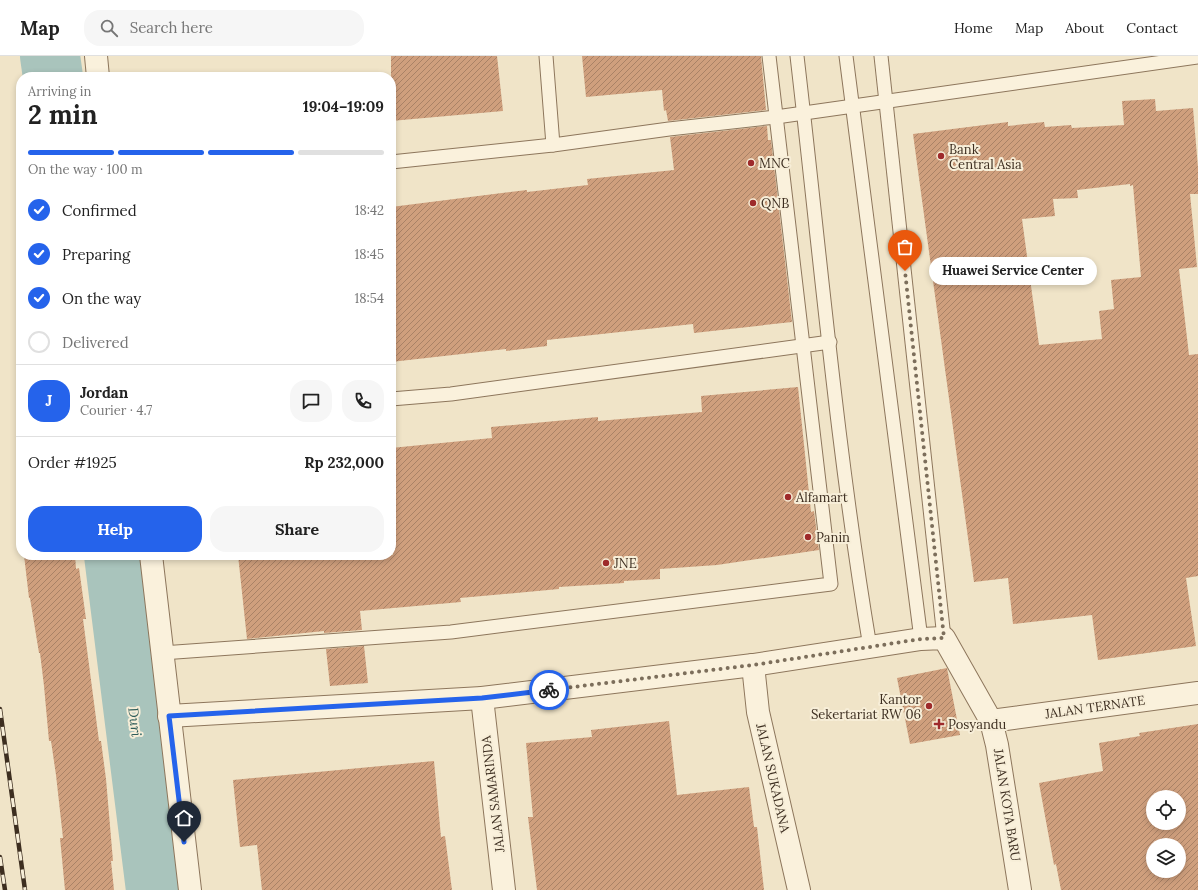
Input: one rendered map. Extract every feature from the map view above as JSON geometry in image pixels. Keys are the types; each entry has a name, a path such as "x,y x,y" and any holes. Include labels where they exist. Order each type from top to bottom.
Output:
{"street":[{"path":"96,56 98,72"},
{"path":"152,560 190,890"},
{"path":"169,716 482,698 753,665 921,639 944,638"},
{"name":"JALAN KOTA BARU","path":"944,638 991,721 997,745 1020,890"},
{"name":"JALAN SUKADANA","path":"753,665 758,712 799,890"},
{"name":"JALAN TERNATE","path":"991,721 1198,693"},
{"name":"JALAN SAMARINDA","path":"482,698 504,890"}],"lane":[{"path":"546,56 553,145"},
{"path":"162,653 451,632 831,584 769,56"},
{"path":"797,56 830,342 836,407 862,602 870,647"},
{"path":"846,56 921,639"},
{"path":"881,56 944,638"},
{"path":"396,161 553,145 668,129 776,117 1198,57"},
{"path":"396,399 451,394 830,342"}],"building":[{"path":"391,56 497,56 503,111 396,121 396,72 391,72"},
{"path":"582,56 761,56 766,110 668,121 666,110 664,111 662,90 586,97"},
{"path":"1155,99 1156,111 1193,108 1198,168 1198,194 1190,194 1197,267 1179,269 1189,355 1198,354 1198,576 1186,578 1196,646 1098,660 1092,615 1013,624 1008,578 974,582 913,134 1008,122 1008,126 1044,122 1045,127 1071,125 1072,128 1124,125 1122,101","holes":["1130,184 1130,186 1133,185 1141,277 1111,280 1114,309 1099,311 1102,339 1039,345 1022,219 1055,216 1053,199 1078,198 1077,190"]},
{"path":"767,126 768,140 771,140 792,322 694,333 693,324 547,340 547,346 396,361 396,206 527,190 527,192 588,185 587,179 674,170 670,137"},
{"path":"798,387 811,512 814,511 819,550 717,565 660,569 660,579 559,587 559,589 460,598 461,602 360,611 362,630 324,633 324,631 247,639 239,560 396,560 396,448 492,438 491,427 598,417 598,421 702,412 701,396"},
{"path":"25,560 75,560 76,569 79,568 86,619 83,619 99,741 101,741 106,779 114,890 65,890 60,838 63,838 56,775 51,741 49,741 40,653 29,598"},
{"path":"364,646 368,683 330,686 326,649"},
{"name":"Kantor Sekertariat RW 06","path":"947,668 960,735 910,744 897,678"},
{"path":"669,721 677,795 749,787 754,827 757,827 764,890 537,890 528,817 533,817 526,743 592,737 591,730"},
{"path":"1198,724 1198,890 1061,890 1056,864 1054,865 1039,783 1103,771 1099,743 1140,736 1139,733"},
{"path":"434,761 441,837 445,836 452,890 262,890 257,845 240,847 233,780"}],"waterway":[{"name":"Duri","path":"50,56 52,72"},
{"name":"Duri","path":"115,560 156,890"}],"railway":[{"path":"0,709 25,890"},
{"path":"0,857 5,890"}],"way so far":[{"path":"549,690 753,665 921,639 944,638 905,271"}],"place":[{"name":"Bank Central Asia","path":"941,156"},
{"name":"MNC","path":"751,163"},
{"name":"QNB","path":"753,203"},
{"name":"Huawei Service Center","path":"905,271"},
{"name":"Alfamart","path":"788,497"},
{"name":"Panin","path":"808,537"},
{"name":"JNE","path":"606,563"},
{"name":"Kantor Sekertariat RW 06","path":"929,706"},
{"name":"Posyandu","path":"939,724"}],"route":[{"path":"184,842 169,716 482,698 549,690"}]}
